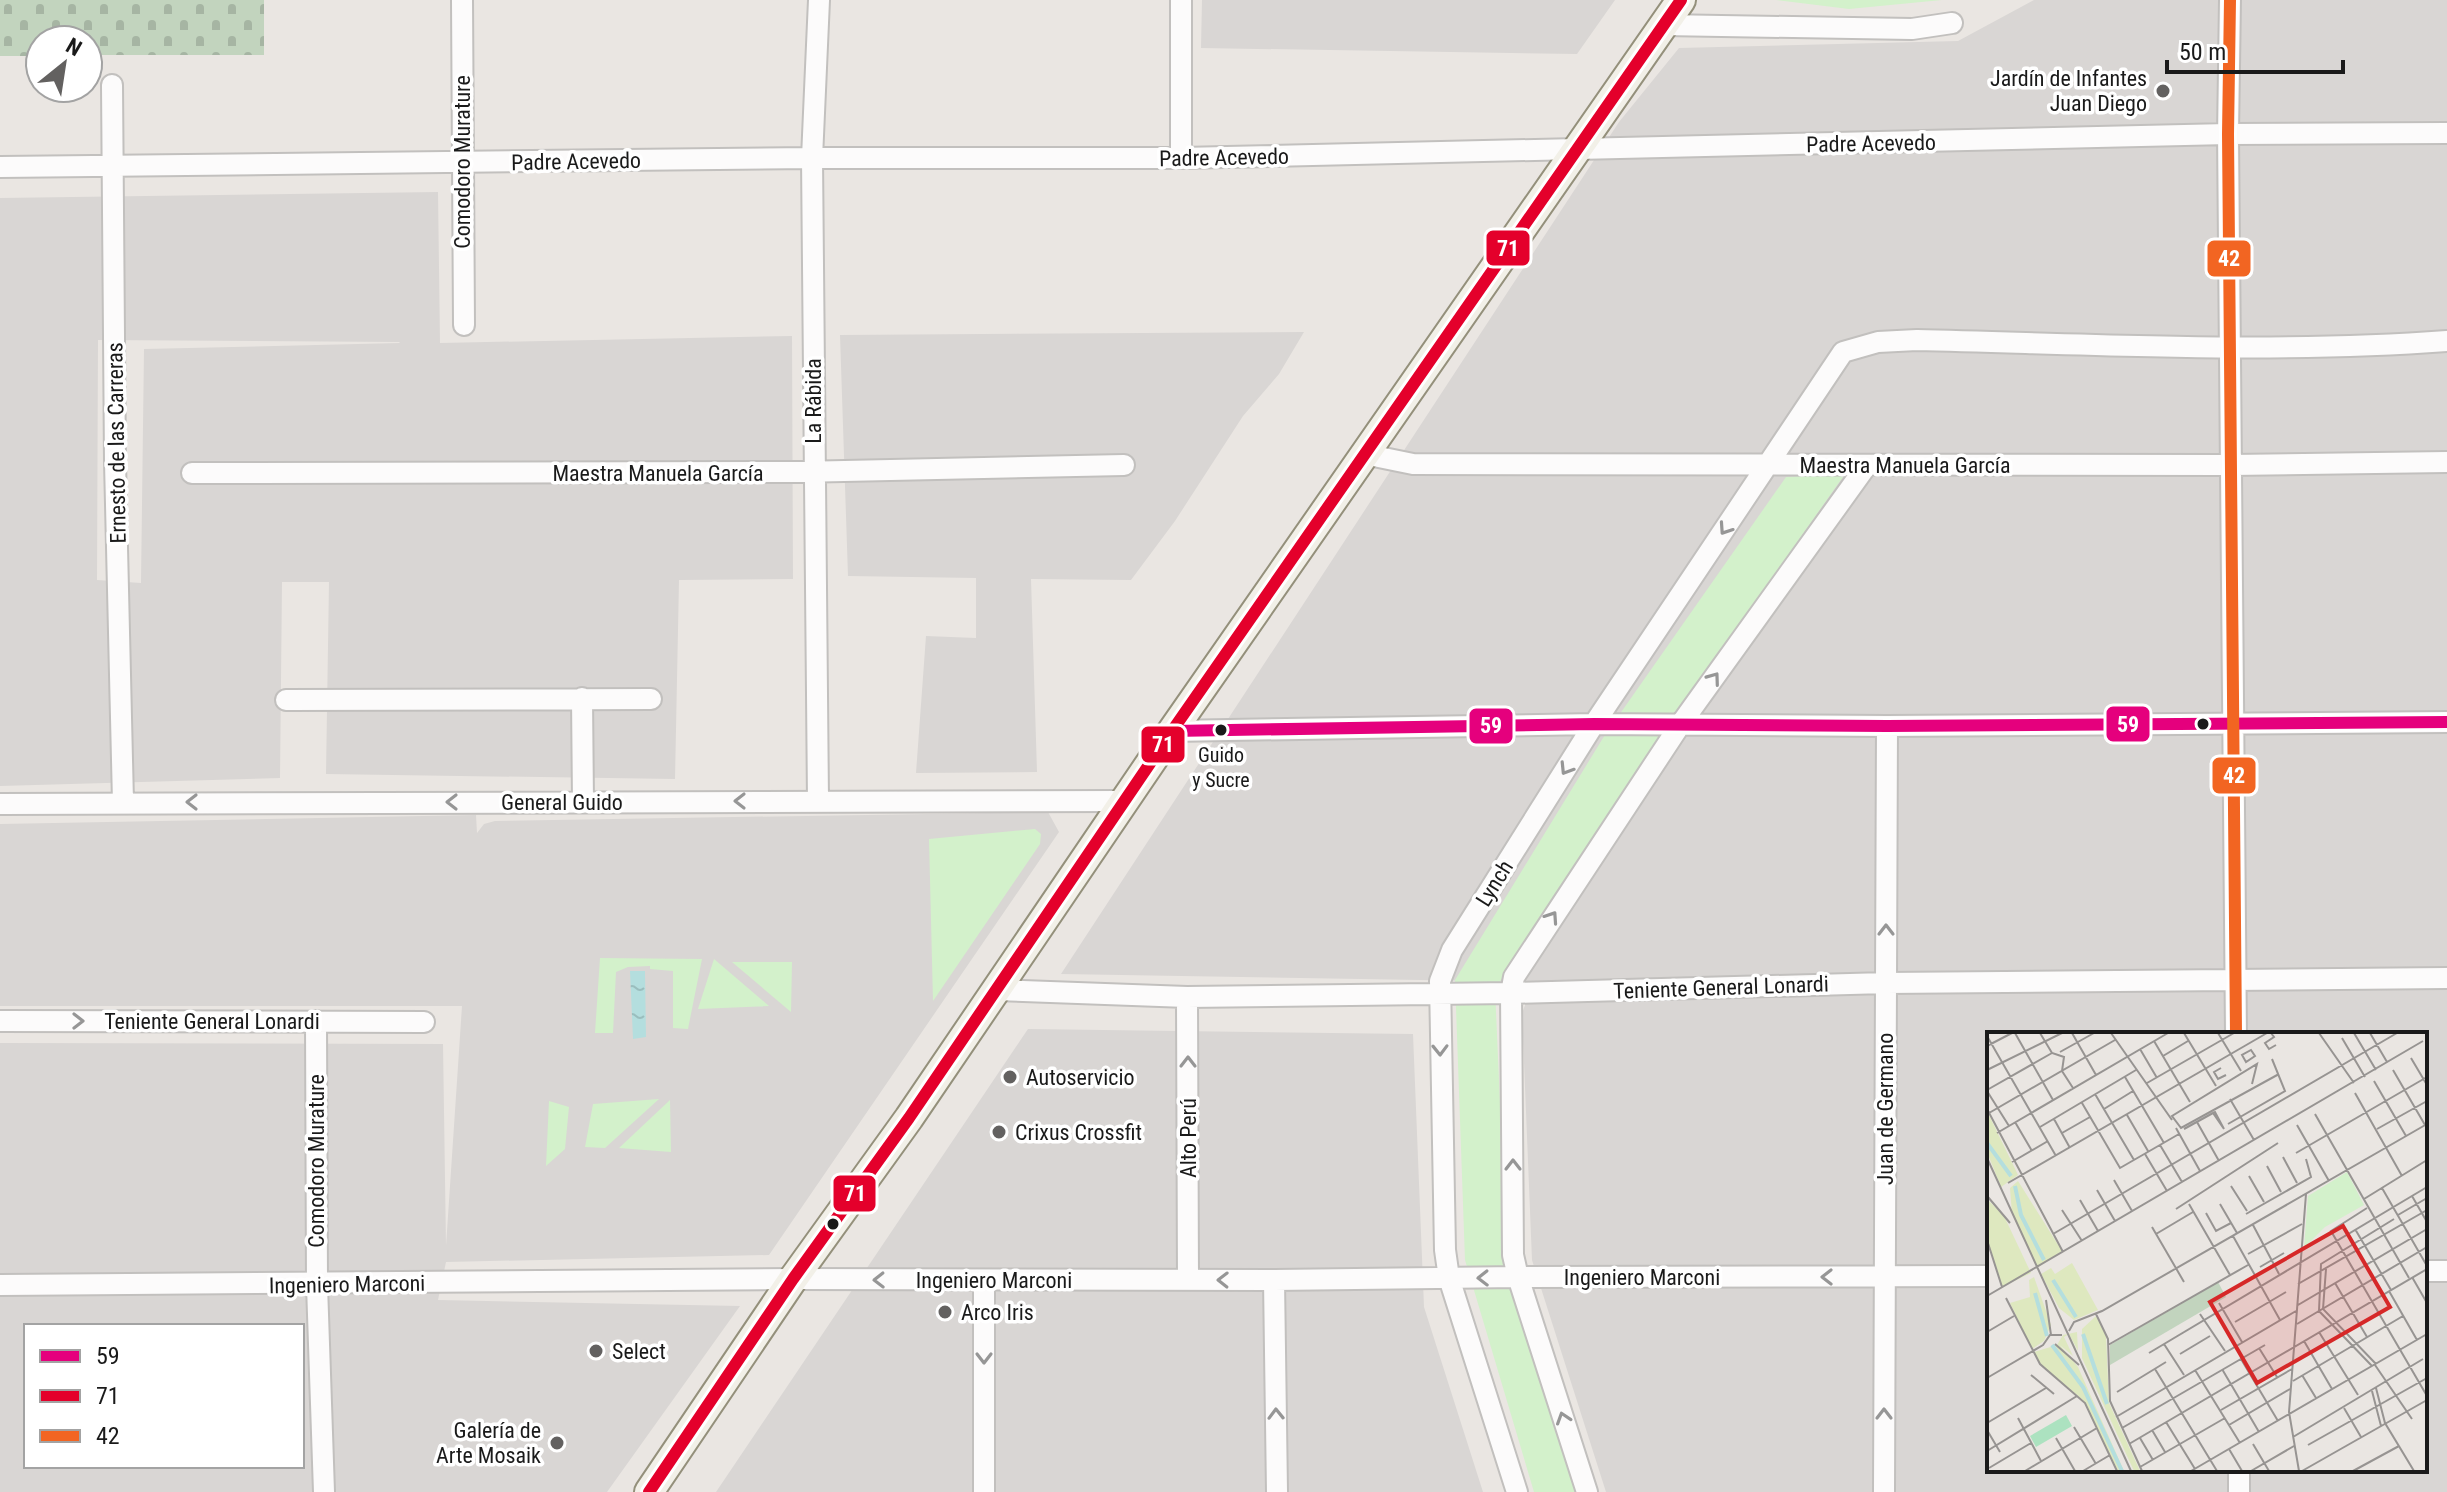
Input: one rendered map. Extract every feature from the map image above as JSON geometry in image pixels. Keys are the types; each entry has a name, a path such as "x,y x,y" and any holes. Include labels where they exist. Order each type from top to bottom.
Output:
{"main road":[{"path":"649,1492 793,1279 909,1118 1172,731 1681,0"}],"street":[{"name":"Comodoro Murature","path":"462,0 464,325"},
{"name":"La Rábida","path":"818,801 812,158 819,0"},
{"path":"1181,0 1181,158"},
{"path":"2230,0 2228,134 2236,1032"},
{"path":"1663,25 1912,29 1952,23"},
{"name":"Ernesto de las Carreras","path":"112,85 115,462 123,802"},
{"name":"Padre Acevedo","path":"0,167 812,158 1181,158 2228,134 2447,133"},
{"name":"Lynch","path":"1517,1492 1449,1278 1445,1250 1438,994 1452,950 1594,724 1843,352 1878,342 1917,340 2231,348"},
{"path":"2231,348 2356,347 2447,341"},
{"name":"Maestra Manuela García","path":"1364,454 1413,464 2231,465 2447,462"},
{"name":"Maestra Manuela García","path":"192,473 813,472 1124,465"},
{"path":"1587,1492 1513,1255 1511,993 1514,977 1680,725 1867,465"},
{"path":"582,698 583,802"},
{"path":"286,700 651,699"},
{"path":"1172,731 1594,724 1887,726 2447,722"},
{"name":"Juan de Germano","path":"1884,1492 1887,726"},
{"name":"General Guido","path":"0,804 1124,801"},
{"name":"Teniente General Lonardi","path":"995,990 1187,997 1511,993 1886,983 2447,978"},
{"name":"Alto Perú","path":"1187,997 1188,1280"},
{"name":"Teniente General Lonardi","path":"0,1021 424,1022"},
{"name":"Comodoro Murature","path":"316,1021 317,1285 324,1492"},
{"name":"Ingeniero Marconi","path":"0,1285 793,1279 1987,1276"},
{"path":"984,1280 984,1492"},
{"path":"1274,1280 1277,1492"}],"shaded area":[{"path":"1202,0 1615,0 1577,54 1201,48"},
{"path":"2034,0 2447,0 2447,1492 1606,1492 1532,1260 1522,1013 1534,982 1061,974 1619,122 1679,48 1958,41"},
{"path":"438,192 440,343 792,336 793,579 679,580 675,779 326,774 329,582 282,582 280,778 0,786 0,198","holes":["98,340 399,342 144,349 141,583 97,580"]},
{"path":"1304,332 1279,374 1243,416 1175,521 1131,580 1031,579 1037,772 916,773 926,636 976,638 976,578 848,576 840,335"},
{"path":"1048,812 1059,832 769,1255 446,1262 438,1300 740,1306 607,1492 0,1492 0,1043 443,1044 446,1246 462,1006 0,1006 0,824 476,815 477,833 484,824 495,821"},
{"path":"1028,1029 1413,1034 1424,1307 1483,1492 716,1492"}],"green space":[{"path":"0,0 264,0 264,55 104,55 104,24 24,24 24,56 0,56"},
{"path":"1776,0 1942,0 1849,9"},
{"path":"1845,474 1671,722 1495,989 1507,1262 1580,1492 1534,1492 1465,1260 1455,980 1603,738 1786,477"},
{"path":"1035,829 1041,834 1040,844 933,1001 929,839"},
{"path":"600,958 702,959 688,1029 673,1028 673,971 650,969 650,966 628,967 616,972 613,1033 595,1033"},
{"path":"714,959 769,1006 698,1009"},
{"path":"732,962 792,962 791,1012"},
{"path":"659,1099 605,1148 585,1147 593,1104"},
{"path":"670,1100 671,1152 619,1148"},
{"path":"549,1101 569,1107 565,1149 546,1166"}],"water":[{"path":"630,971 645,971 646,1037 633,1039"}],"transit line":[{"name":"71","path":"649,1492 793,1279 909,1118 1172,731 1681,0"},
{"name":"42","path":"2230,0 2228,134 2236,1032"},
{"name":"59","path":"1172,731 1594,724 1887,726 2447,722"}],"place":[{"name":"Jardín de Infantes Juan Diego","path":"2163,91"},
{"name":"Guido y Sucre","path":"1221,730"},
{"name":"Autoservicio","path":"1010,1077"},
{"name":"Crixus Crossfit","path":"999,1132"},
{"name":"Arco Iris","path":"945,1312"},
{"name":"Select","path":"596,1351"},
{"name":"Galería de Arte Mosaik","path":"557,1443"}]}
